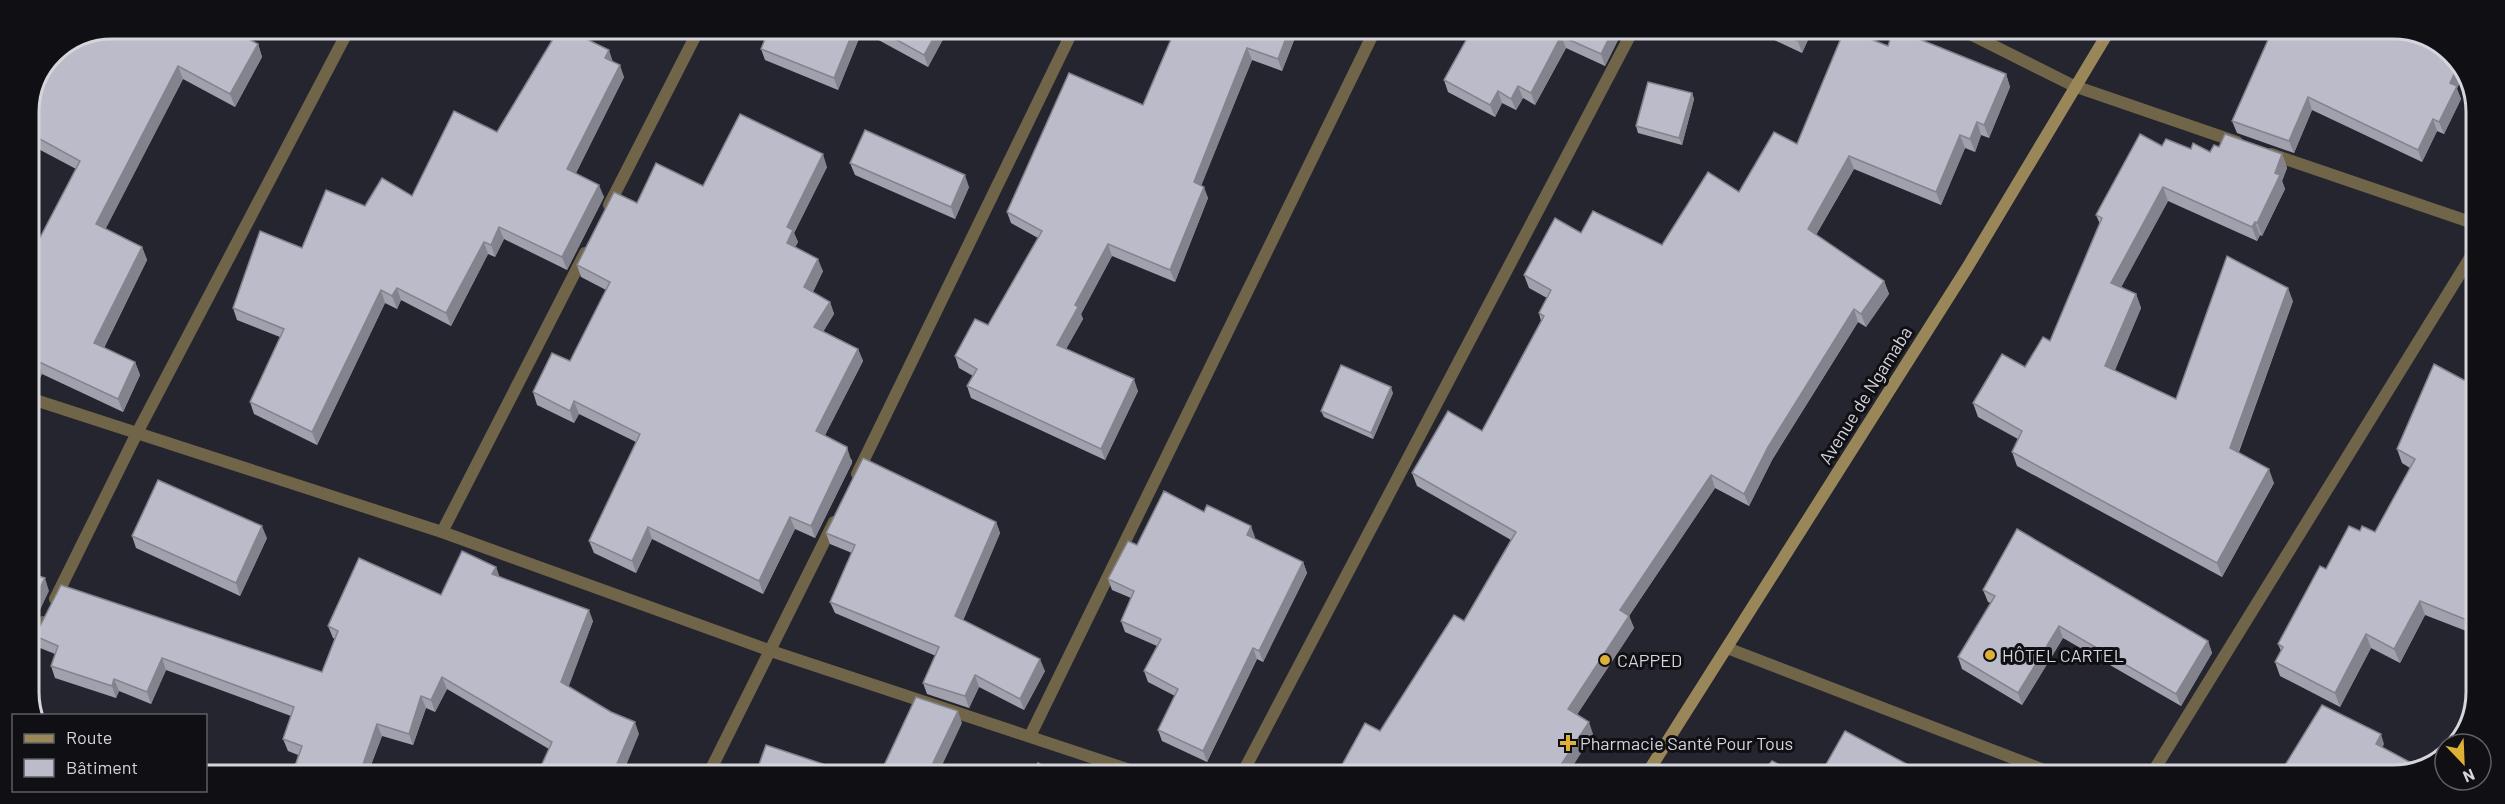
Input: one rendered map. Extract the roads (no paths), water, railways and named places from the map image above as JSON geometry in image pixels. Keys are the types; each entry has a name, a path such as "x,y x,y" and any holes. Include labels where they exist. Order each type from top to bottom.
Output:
{"street":[{"path":"39,631 137,433 344,39"},
{"path":"603,218 694,39"},
{"path":"853,482 1070,39"},
{"path":"1030,736 1371,39"},
{"path":"1247,765 1628,39"},
{"path":"1980,39 2074,86 2466,221"},
{"name":"Avenue de Ngamaba","path":"1652,765 1967,268 2104,39"},
{"path":"442,532 592,239"},
{"path":"2157,765 2466,264"},
{"path":"39,401 442,532 771,651 1115,765"},
{"path":"713,765 838,514"},
{"path":"1727,648 2031,765"}],"place":[{"name":"HÔTEL CARTEL","path":"1990,655"},
{"name":"CAPPED","path":"1605,660"},
{"name":"Pharmacie Santé Pour Tous","path":"1568,743"}]}
